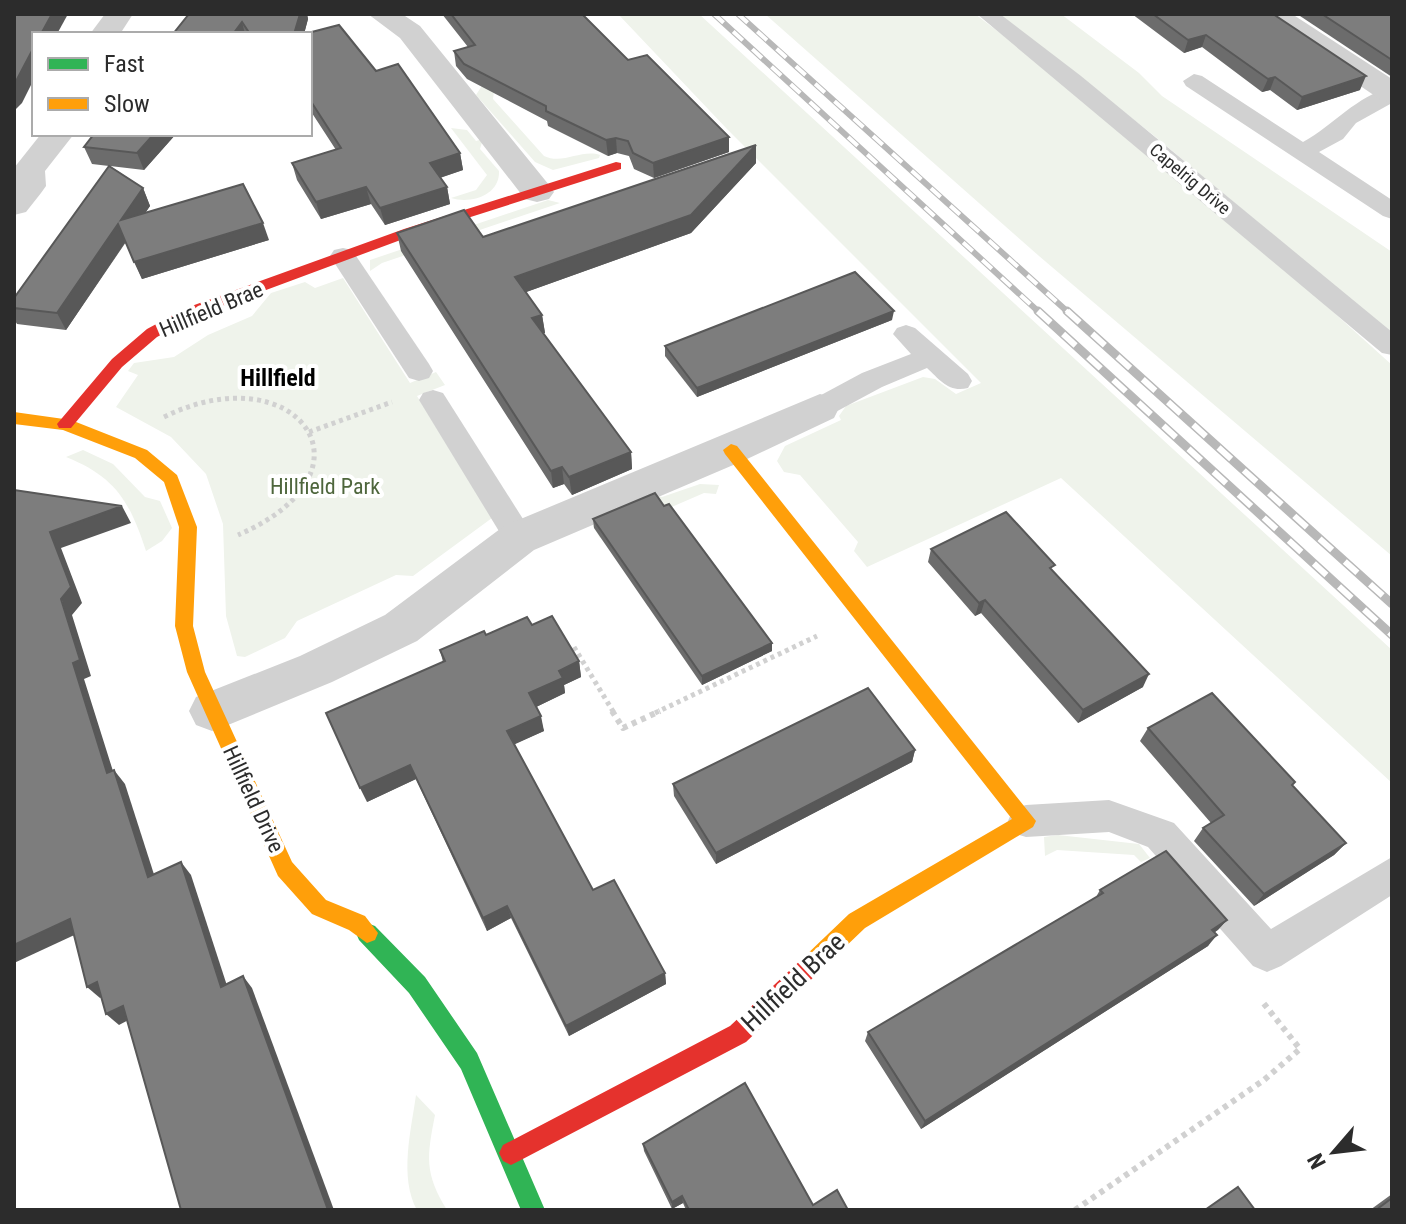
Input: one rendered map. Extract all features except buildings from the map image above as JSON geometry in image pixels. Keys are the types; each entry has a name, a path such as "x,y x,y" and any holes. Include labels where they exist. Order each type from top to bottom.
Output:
{"street":[{"path":"106,32 119,14"},
{"path":"382,14 410,32 537,192"},
{"path":"1273,14 1392,94"},
{"path":"14,205 29,186 29,170 56,136"},
{"name":"Hillfield Brae","path":"65,424 117,363 152,333 191,312 409,232 616,166"},
{"path":"212,711 316,669 401,628 519,538 731,450 820,408"},
{"name":"Hillfield Drive","path":"14,418 65,424 141,454 171,479 188,527 184,626 196,672 285,869 319,907 357,923 417,985 469,1061 533,1210"},
{"path":"731,450 1026,821"},
{"name":"Hillfield Brae","path":"511,1153 738,1034 857,921 1026,821"}],"lane":[{"name":"Capelrig Drive","path":"987,14 1073,81 1392,346"},
{"path":"1194,81 1392,211"},
{"path":"1300,153 1335,134 1348,118 1392,94"},
{"path":"343,256 419,371"},
{"path":"906,334 958,381"},
{"path":"820,408 872,380 931,356"},
{"path":"433,400 519,538"},
{"name":"Hillfield Brae","path":"1026,821 1109,816 1161,835 1267,953"},
{"path":"1267,953 1392,874"}],"path":[{"path":"119,445 181,407 223,398 261,397 289,410 309,432 315,462 299,493 268,522 242,534 187,550"},
{"path":"309,432 392,402"},
{"path":"574,647 623,728 861,615"},
{"path":"1075,1210 1264,1080 1300,1049 1248,984 1267,953"}],"green space":[{"path":"618,14 699,14 1392,650 1392,783 1061,478 867,567 854,551 858,542 800,475 784,472 777,461 785,446 841,420 839,416 846,406 923,377 935,379 956,394 981,383 727,129"},
{"path":"765,14 975,14 1156,152 1392,365 1392,556 1039,256"},
{"path":"998,14 1061,14 1139,73 1162,96 1392,252 1392,334 1152,134"},
{"path":"488,76 495,84 493,99 544,156 558,159 593,154 600,155 599,158 553,170 535,162 476,95"},
{"path":"451,128 467,130 476,141 483,139 480,149 499,171 495,187 475,199 451,198 476,190 487,175"},
{"path":"548,200 560,203 382,263 370,271 370,260"},
{"name":"Hillfield Park","path":"343,278 410,383 436,372 445,385 417,396 492,518 413,576 396,575 297,621 285,638 245,657 237,656 226,616 223,524 206,474 171,437 116,407 138,375 128,371 134,363 174,357 208,335 252,316 271,293 305,282 315,288"},
{"path":"83,450 113,464 145,497 160,501 172,528 162,541 146,551 134,518 119,493 97,473 66,457"},
{"path":"700,484 719,485 716,494 704,493 600,538 593,526 595,520 654,495 662,497"},
{"path":"1058,835 1139,844 1150,858 1141,862 1134,855 1057,850 1045,856 1044,837"},
{"path":"416,1095 435,1115 429,1164 434,1185 447,1210 417,1210 412,1197 407,1169"}],"railway":[{"path":"714,14 1040,313"},
{"path":"738,14 1069,313"},
{"path":"1038,311 1392,635"},
{"path":"1067,311 1392,604"}],"traffic: fast":[{"path":"367,933 417,985 469,1061 533,1210"}],"traffic: slow":[{"path":"14,418 65,424 141,454 171,479 188,527 184,626 196,672 285,869 319,907 357,923 367,933"},
{"path":"731,450 1026,821 857,921 811,965"}],"traffic: jam":[{"path":"65,424 117,363 152,333 191,312 409,232 616,166"},
{"path":"511,1153 738,1034 811,965"}],"district":[{"name":"Hillfield","path":"278,378"}]}
